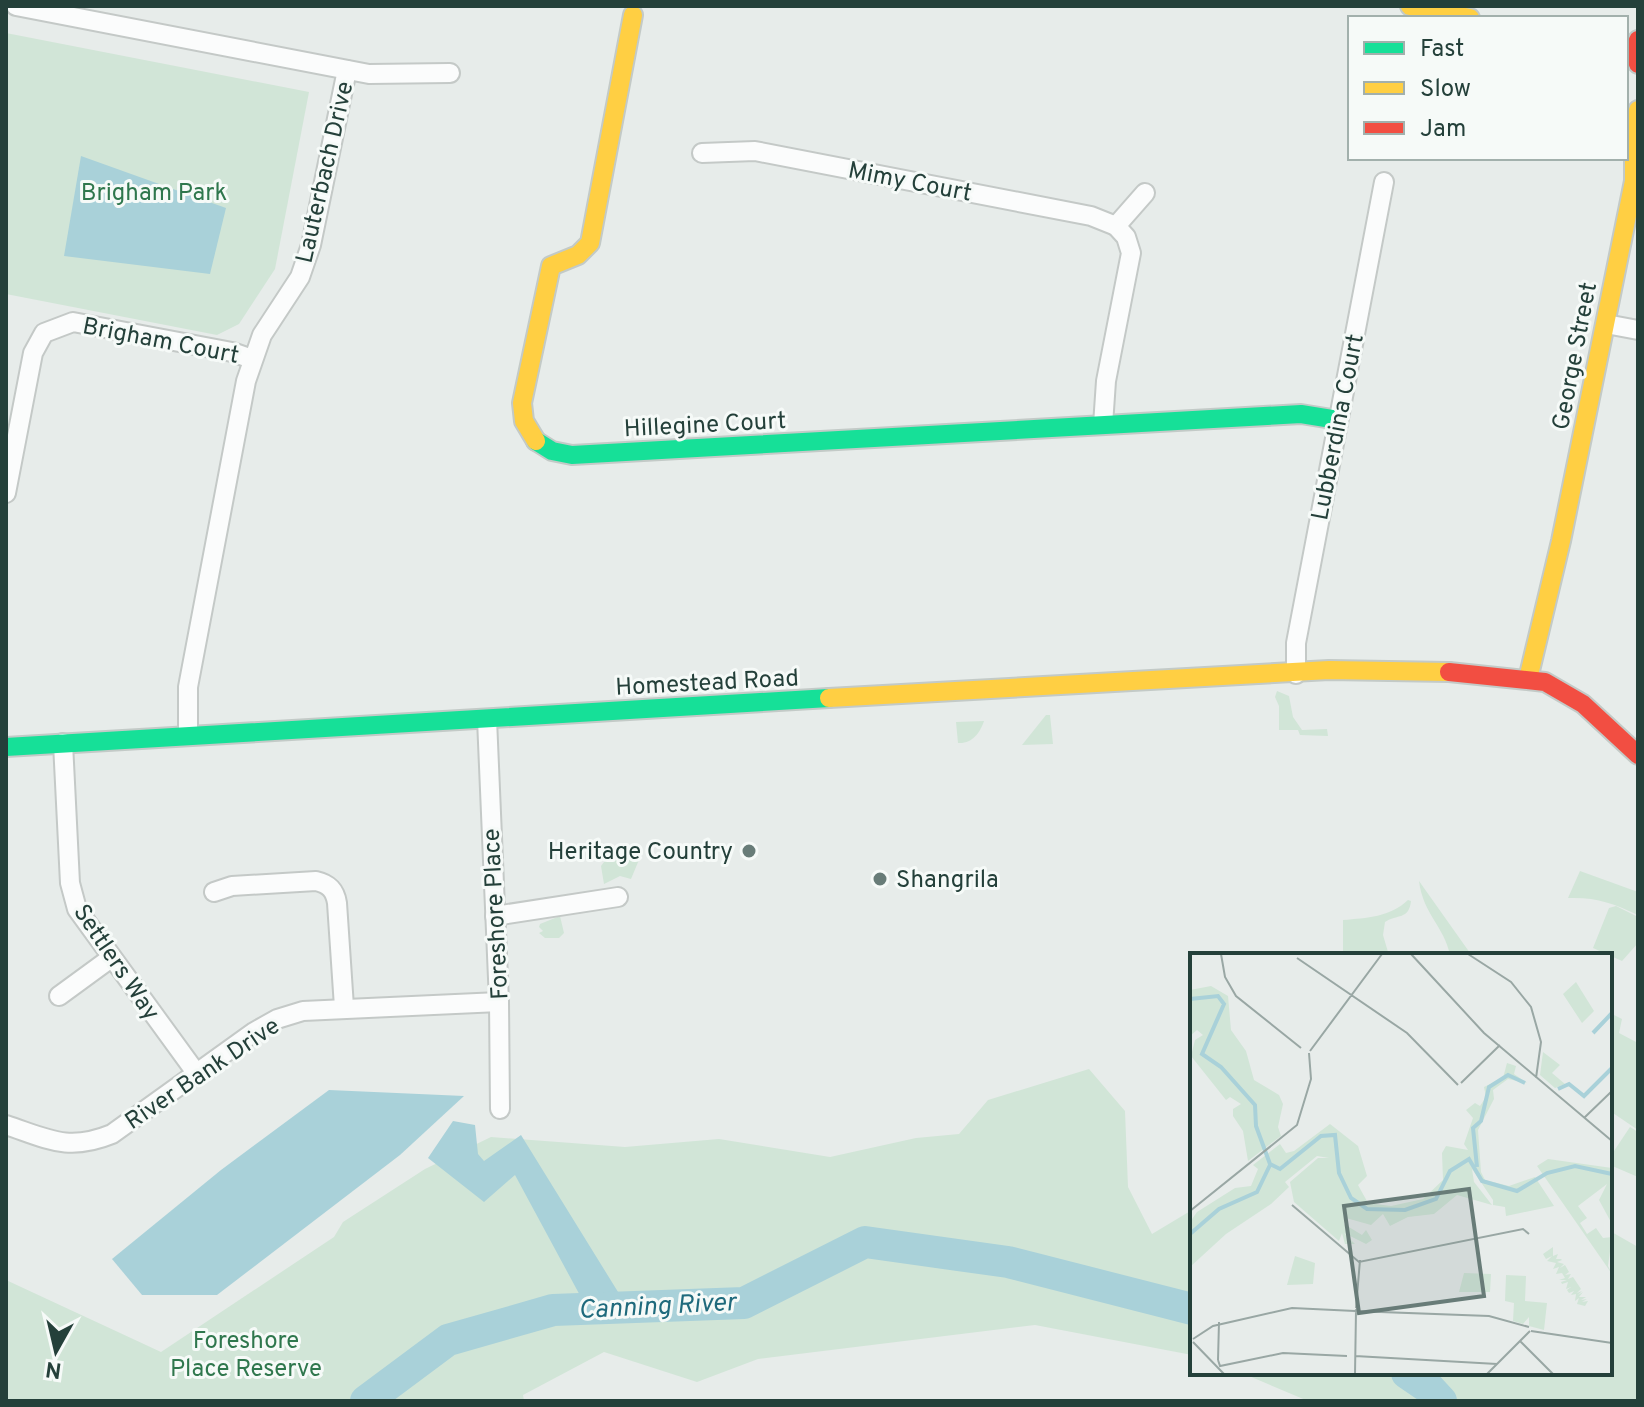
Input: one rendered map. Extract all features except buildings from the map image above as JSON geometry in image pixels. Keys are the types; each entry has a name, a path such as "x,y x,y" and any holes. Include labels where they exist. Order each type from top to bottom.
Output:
{"street":[{"name":"Lauterbach Drive","path":"16,6 347,70 311,245 300,277 262,335 252,359 188,687 188,735"},
{"path":"1410,6 1460,16"},
{"name":"Hillegine Court","path":"633,15 590,243 578,255 551,266 522,403 524,421 534,440 552,451 572,455 1301,414 1338,420"},
{"path":"1638,37 1635,50 1638,65"},
{"path":"347,70 369,74 450,73"},
{"name":"George Street","path":"1529,668 1561,541 1636,178 1634,137 1638,110"},
{"name":"Mimy Court","path":"702,153 755,151 1082,214 1116,226"},
{"name":"Lubberdina Court","path":"1296,674 1296,643 1384,182"},
{"path":"1103,425 1106,381 1131,253 1126,237 1116,226 1145,193"},
{"name":"Brigham Court","path":"6,493 33,353 44,333 73,322 232,352 252,359"},
{"path":"1606,324 1638,330"},
{"name":"Homestead Road","path":"1412,670 1449,661 1529,668 1592,691 1615,712 1638,754"},
{"name":"Homestead Road","path":"6,747 1329,670 1483,674 1529,668"},
{"name":"Foreshore Place","path":"487,719 499,1002 500,1109"},
{"name":"Settlers Way","path":"63,743 73,896 84,922 197,1074"},
{"path":"214,892 232,886 316,881 326,884 335,893 337,903 344,1007"},
{"path":"495,916 618,897"},
{"path":"59,996 111,958"},
{"name":"River Bank Drive","path":"6,1125 69,1145 91,1143 112,1134 254,1032 277,1019 303,1011 499,1002"}],"green space":[{"name":"Brigham Park","path":"6,33 309,92 275,269 239,324 217,335 6,294"},
{"path":"1277,691 1289,696 1293,717 1302,730 1327,729 1328,736 1300,735 1298,730 1279,730"},
{"path":"1046,715 1050,715 1053,744 1022,745"},
{"path":"984,721 975,737 958,743 956,722"},
{"path":"641,855 631,879 620,876 604,884 601,866 607,858"},
{"path":"1580,871 1638,892 1638,915 1604,902 1568,898"},
{"path":"1419,881 1470,953 1449,953 1421,892"},
{"path":"1411,901 1405,914 1385,922 1383,935 1388,952 1343,953 1343,920 1386,913"},
{"path":"1616,906 1638,917 1638,943 1622,961 1612,957 1612,953 1593,948 1609,908"},
{"path":"560,916 564,933 559,938 545,938 539,933 543,931 540,924"},
{"path":"1612,1014 1622,1019 1619,1033 1638,1043 1638,1130 1612,1112"},
{"name":"Foreshore Place Reserve","path":"1089,1069 1125,1111 1128,1187 1152,1234 1190,1211 1190,1355 1035,1325 758,1359 697,1382 604,1352 523,1395 524,1401 6,1401 6,1280 161,1352 334,1237 343,1222 425,1169 491,1137 625,1147 719,1139 830,1157 916,1138 959,1134 988,1100"},
{"path":"1630,1127 1638,1132 1638,1177 1612,1166 1612,1154"},
{"path":"1612,1232 1638,1247 1638,1401 1308,1401 1247,1375 1612,1375"}],"water":[{"path":"81,156 226,208 210,274 64,256"},
{"path":"329,1090 464,1096 400,1155 217,1295 142,1295 112,1259 221,1170"},
{"path":"453,1121 475,1125 478,1154 484,1161 521,1135 623,1300 583,1301 515,1175 484,1202 428,1158"}],"waterway":[{"name":"Canning River","path":"366,1401 448,1340 553,1310 744,1303 865,1242 1008,1262 1190,1308"},
{"name":"Canning River","path":"1410,1375 1441,1401"}],"traffic: fast":[{"path":"536,441 552,451 572,455 1301,414 1338,420"},
{"path":"6,747 829,698"}],"traffic: slow":[{"path":"1410,6 1460,16"},
{"path":"536,441 524,421 522,403 551,266 578,255 590,243 633,15"},
{"path":"1528,679 1561,541 1634,181 1634,137 1638,110"},
{"path":"829,698 1329,670 1449,672"}],"traffic: jam":[{"path":"1638,40 1635,50 1638,64"},
{"path":"1449,672 1545,682 1583,704 1638,755"}],"place":[{"name":"Heritage Country","path":"749,851"},
{"name":"Shangrila","path":"880,879"}]}
